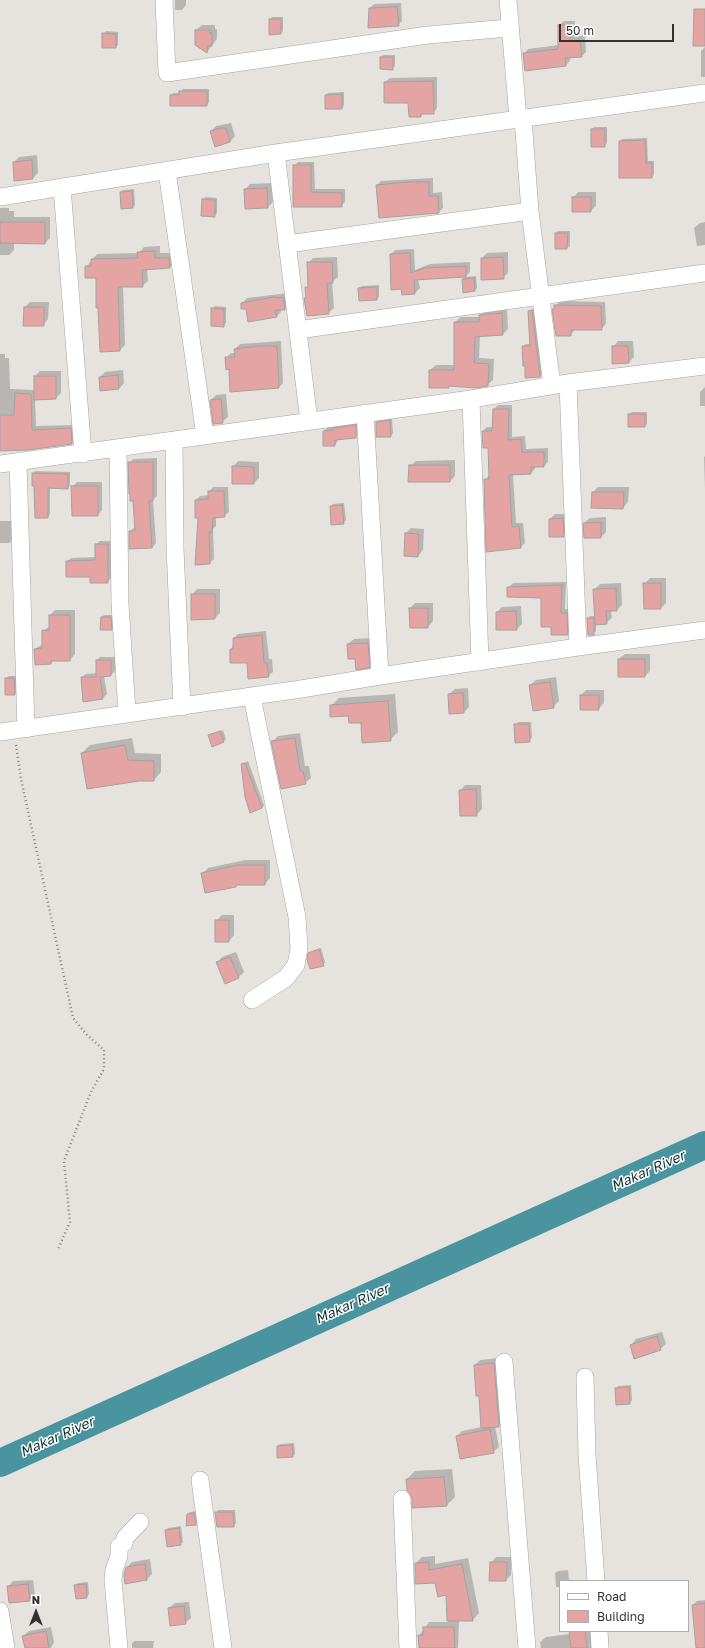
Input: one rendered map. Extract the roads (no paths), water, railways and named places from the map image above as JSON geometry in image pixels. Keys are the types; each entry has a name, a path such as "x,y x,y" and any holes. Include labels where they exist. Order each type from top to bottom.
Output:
{"street":[{"path":"164,0 167,73 428,35 509,28"},
{"path":"508,0 509,28 541,296 560,385 578,647"},
{"path":"0,198 276,153 705,93"},
{"path":"276,153 309,421"},
{"path":"167,171 205,436"},
{"path":"62,187 83,454"},
{"path":"287,244 530,211"},
{"path":"298,330 705,274"},
{"path":"0,464 83,454 560,385 705,366"},
{"path":"471,399 480,662"},
{"path":"365,413 380,676"},
{"path":"174,441 175,548 182,707"},
{"path":"118,449 120,604 127,713"},
{"path":"18,462 13,730 127,713 252,697 380,676 705,630"},
{"path":"252,697 297,917 299,948 296,965 286,978 252,1000"},
{"path":"504,1362 527,1648"},
{"path":"585,1377 587,1455 596,1580"},
{"path":"200,1480 222,1648"},
{"path":"402,1499 408,1648"},
{"path":"119,1648 113,1580 114,1570 120,1556 119,1547 124,1543 125,1538 140,1522"},
{"path":"0,1611 6,1648"},
{"path":"599,1632 600,1648"}],"waterway":[{"name":"Makar River","path":"0,1463 705,1145"}]}
